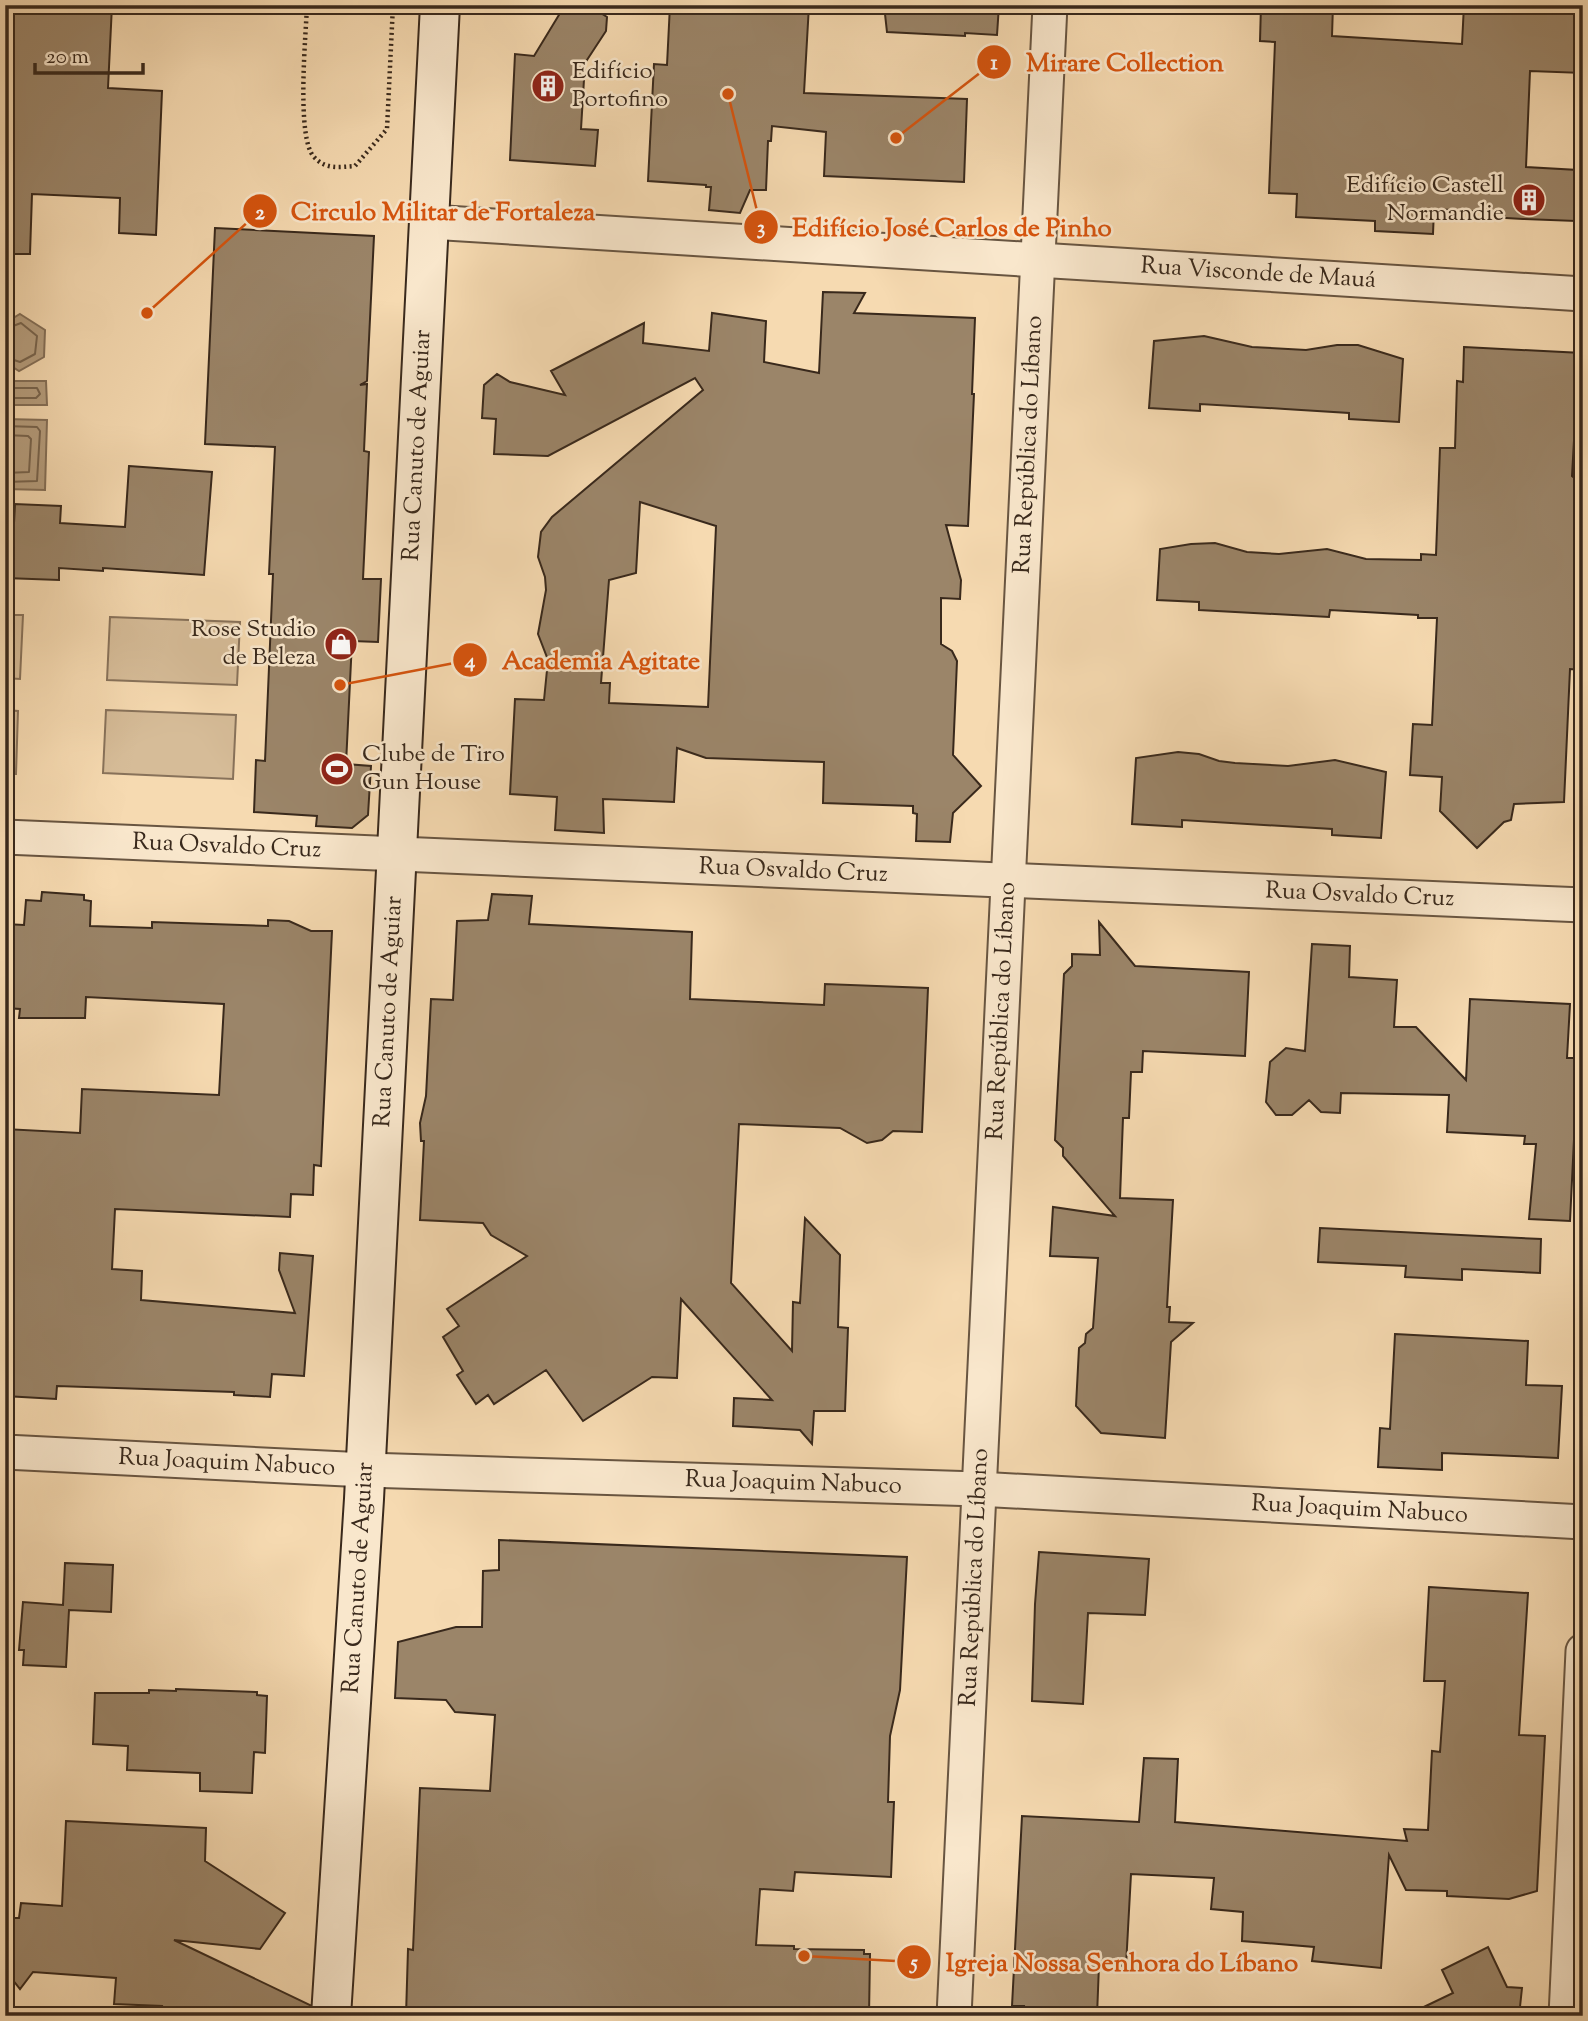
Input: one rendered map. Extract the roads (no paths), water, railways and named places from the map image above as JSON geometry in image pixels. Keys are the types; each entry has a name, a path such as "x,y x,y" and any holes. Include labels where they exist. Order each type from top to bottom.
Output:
{"street":[{"name":"Rua Canuto de Aguiar","path":"331,2016 366,1470 440,5"},
{"name":"Rua República do Líbano","path":"954,2016 1050,5"},
{"name":"Rua Visconde de Mauá","path":"430,222 1583,294"},
{"name":"Rua Osvaldo Cruz","path":"5,837 1583,905"},
{"name":"Rua Joaquim Nabuco","path":"5,1452 366,1470 978,1489 1583,1522"},
{"path":"1566,2016 1583,1651"}],"water":[{"path":"20,314 45,330 44,357 19,371 5,362 5,323"},
{"path":"5,381 46,381 47,405 5,405"},
{"path":"5,419 47,420 45,490 5,489"}],"place":[{"name":"Edifício Portofino","path":"548,86"},
{"name":"Edifício José Carlos de Pinho","path":"728,94"},
{"name":"Mirare Collection","path":"896,138"},
{"name":"Edifício Castell Normandie","path":"1529,200"},
{"name":"Circulo Militar de Fortaleza","path":"147,313"},
{"name":"Rose Studio de Beleza","path":"341,644"},
{"name":"Academia Agitate","path":"340,685"},
{"name":"Clube de Tiro Gun House","path":"337,769"},
{"name":"Igreja Nossa Senhora do Líbano","path":"804,1956"}]}
